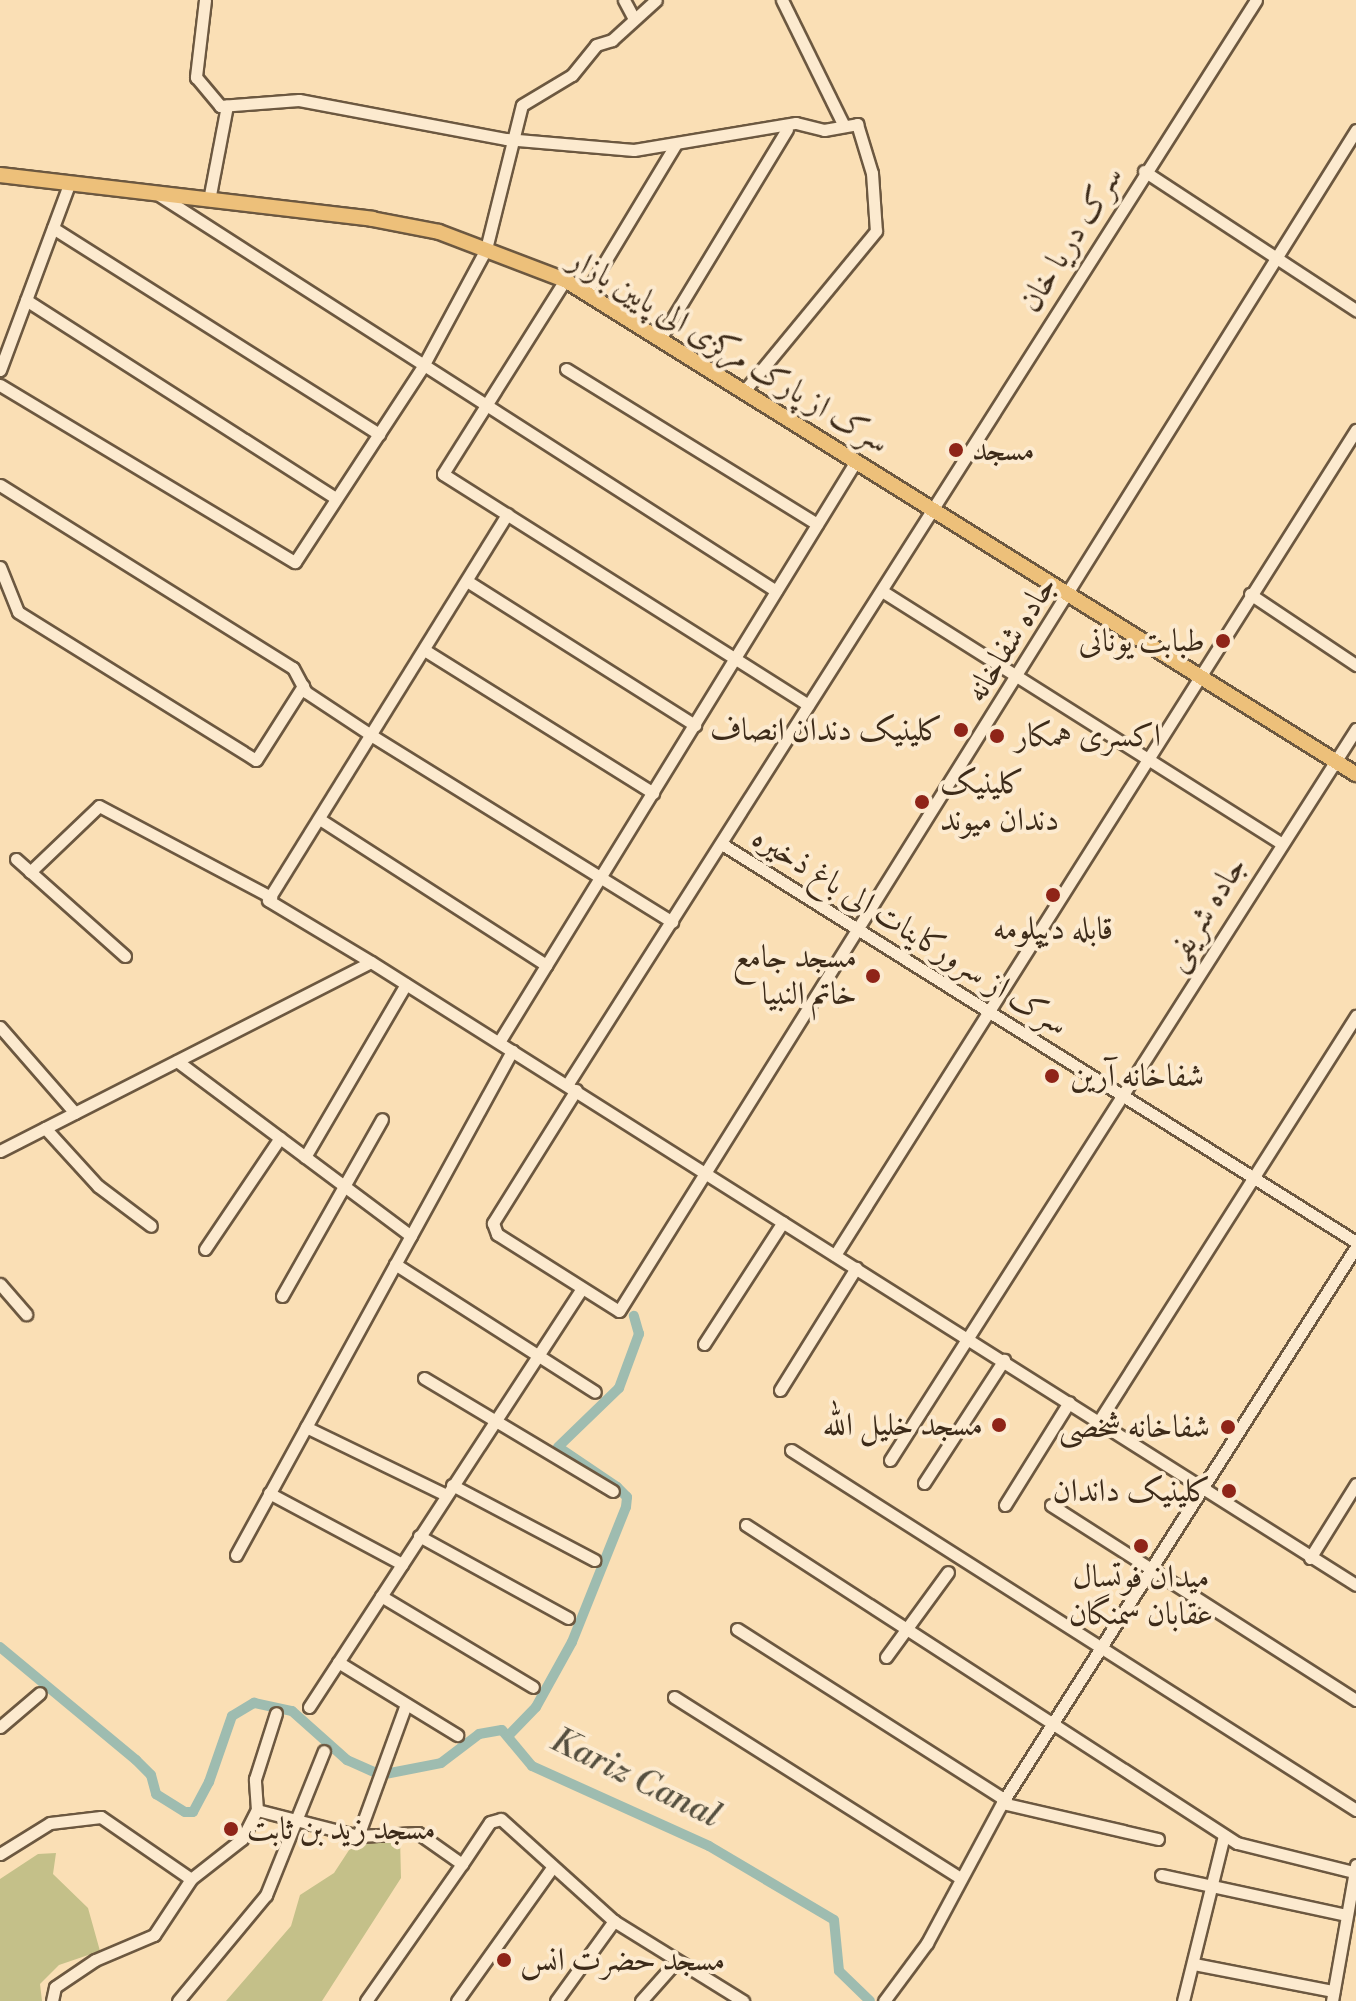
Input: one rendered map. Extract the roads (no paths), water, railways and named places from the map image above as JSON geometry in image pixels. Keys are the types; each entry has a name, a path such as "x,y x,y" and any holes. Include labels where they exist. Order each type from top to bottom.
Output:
{"main road":[{"name":"سرک از پارک مرکزی الی پایین بازار","path":"0,175 372,219 486,249 565,280 1356,774"}],"street":[{"path":"205,0 196,77 227,106 299,100 512,137 634,150 787,129"},
{"path":"624,0 633,17"},
{"path":"0,385 295,562 422,368 486,249 522,105 572,75 633,17 656,0"},
{"path":"782,0 844,126"},
{"name":"سرک دریا خان","path":"581,1289 497,1234 493,1223 672,922 1144,171 1256,0"},
{"path":"209,200 227,106"},
{"path":"660,339 787,129 796,123 857,124 872,173 876,231 744,391"},
{"name":"جاده شفاخانه","path":"581,1289 621,1310 703,1172 1070,595 1356,130"},
{"path":"586,293 676,144"},
{"path":"1144,171 1276,261 1356,310"},
{"path":"0,370 4,344 26,300 69,184"},
{"path":"159,194 484,408 776,591"},
{"path":"53,228 379,434"},
{"path":"565,280 443,474 808,705"},
{"path":"26,300 336,498"},
{"path":"566,369 817,524"},
{"path":"835,1255 1356,430"},
{"path":"499,1042 856,461"},
{"path":"0,485 293,668 303,686 374,737 672,922"},
{"path":"271,897 374,737 507,514"},
{"path":"0,567 18,612 256,760 303,686"},
{"path":"467,581 695,725"},
{"path":"882,591 1280,843"},
{"path":"1250,594 1356,665"},
{"path":"426,651 653,793"},
{"name":"جاده شریفی","path":"890,1460 1280,843 1356,729"},
{"path":"30,872 99,806 271,897 703,1172 969,1336 1204,1491 1356,1585"},
{"path":"321,820 546,965"},
{"name":"سرک از سرورکاینات الی باغ ذخیره","path":"722,844 1356,1245"},
{"path":"16,859 125,956"},
{"path":"1,1149 371,962"},
{"path":"305,1157 406,984"},
{"path":"1099,1421 1356,1016"},
{"path":"0,1027 75,1113"},
{"path":"236,1555 512,1051"},
{"path":"177,1061 411,1236"},
{"path":"282,1296 382,1119"},
{"path":"45,1128 98,1186 151,1226"},
{"path":"205,1249 280,1138"},
{"path":"704,1344 783,1222"},
{"path":"884,2001 927,1943 1004,1802 1204,1491 1356,1245"},
{"path":"395,1264 595,1392"},
{"path":"780,1390 856,1268"},
{"path":"0,1284 26,1314"},
{"path":"309,1707 581,1289"},
{"path":"924,1483 1004,1360"},
{"path":"424,1378 613,1491"},
{"path":"1005,1505 1069,1402"},
{"path":"306,1427 449,1490 594,1560"},
{"path":"791,1450 1104,1645 1356,1810"},
{"path":"1310,1558 1356,1484"},
{"path":"269,1493 402,1564"},
{"path":"1051,1505 1356,1700"},
{"path":"746,1525 1246,1848 1355,1868 1332,1996 1194,1964"},
{"path":"419,1536 568,1618"},
{"path":"886,1657 948,1572"},
{"path":"381,1596 533,1687"},
{"path":"737,1629 1004,1802 1158,1839"},
{"path":"338,1662 457,1735"},
{"path":"0,1727 40,1693"},
{"path":"674,1697 960,1878"},
{"path":"358,1836 406,1704"},
{"path":"52,2001 55,1987 95,1960 154,1935 191,1879 242,1839 257,1810 255,1779 276,1713"},
{"path":"178,2001 249,1921 299,1825 324,1751"},
{"path":"257,1810 299,1825 358,1836 418,1833 462,1864"},
{"path":"0,1854 50,1823 101,1817 191,1879"},
{"path":"366,2001 490,1822 501,1819 614,1921 674,1964 743,2001"},
{"path":"1183,2001 1224,1835"},
{"path":"457,2001 552,1868"},
{"path":"1161,1875 1346,1915"},
{"path":"556,2001 614,1921"},
{"path":"641,2001 674,1964"}],"waterway":[{"path":"509,1735 536,1707 572,1642 626,1507 627,1497 617,1487 558,1447 619,1388 639,1334 634,1316"},
{"name":"Kariz Canal","path":"0,1647 136,1760 151,1775 156,1794 185,1812 193,1812 209,1782 232,1716 254,1703 292,1711 347,1760 380,1775 441,1763 479,1734 502,1730 532,1766 709,1846 834,1920 839,1971 870,2001"}],"place":[{"name":"مسجد","path":"956,450"},
{"name":"طبابت یونانی","path":"1223,641"},
{"name":"کلینیک دندان انصاف","path":"961,730"},
{"name":"اکسری همکار","path":"997,736"},
{"name":"کلینیک دندان میوند","path":"922,802"},
{"name":"قابله دیپلومه","path":"1053,895"},
{"name":"مسجد جامع خاتم النبیا","path":"873,976"},
{"name":"شفاخانه آرین","path":"1052,1076"},
{"name":"مسجد خلیل الله","path":"999,1425"},
{"name":"شفاخانه شخصی","path":"1228,1427"},
{"name":"کلینیک داندان","path":"1229,1491"},
{"name":"میدان فوتسال عقابان سمنگان","path":"1141,1546"},
{"name":"مسجد زید بن ثابت","path":"231,1829"},
{"name":"مسجد حضرت انس","path":"504,1960"}]}
